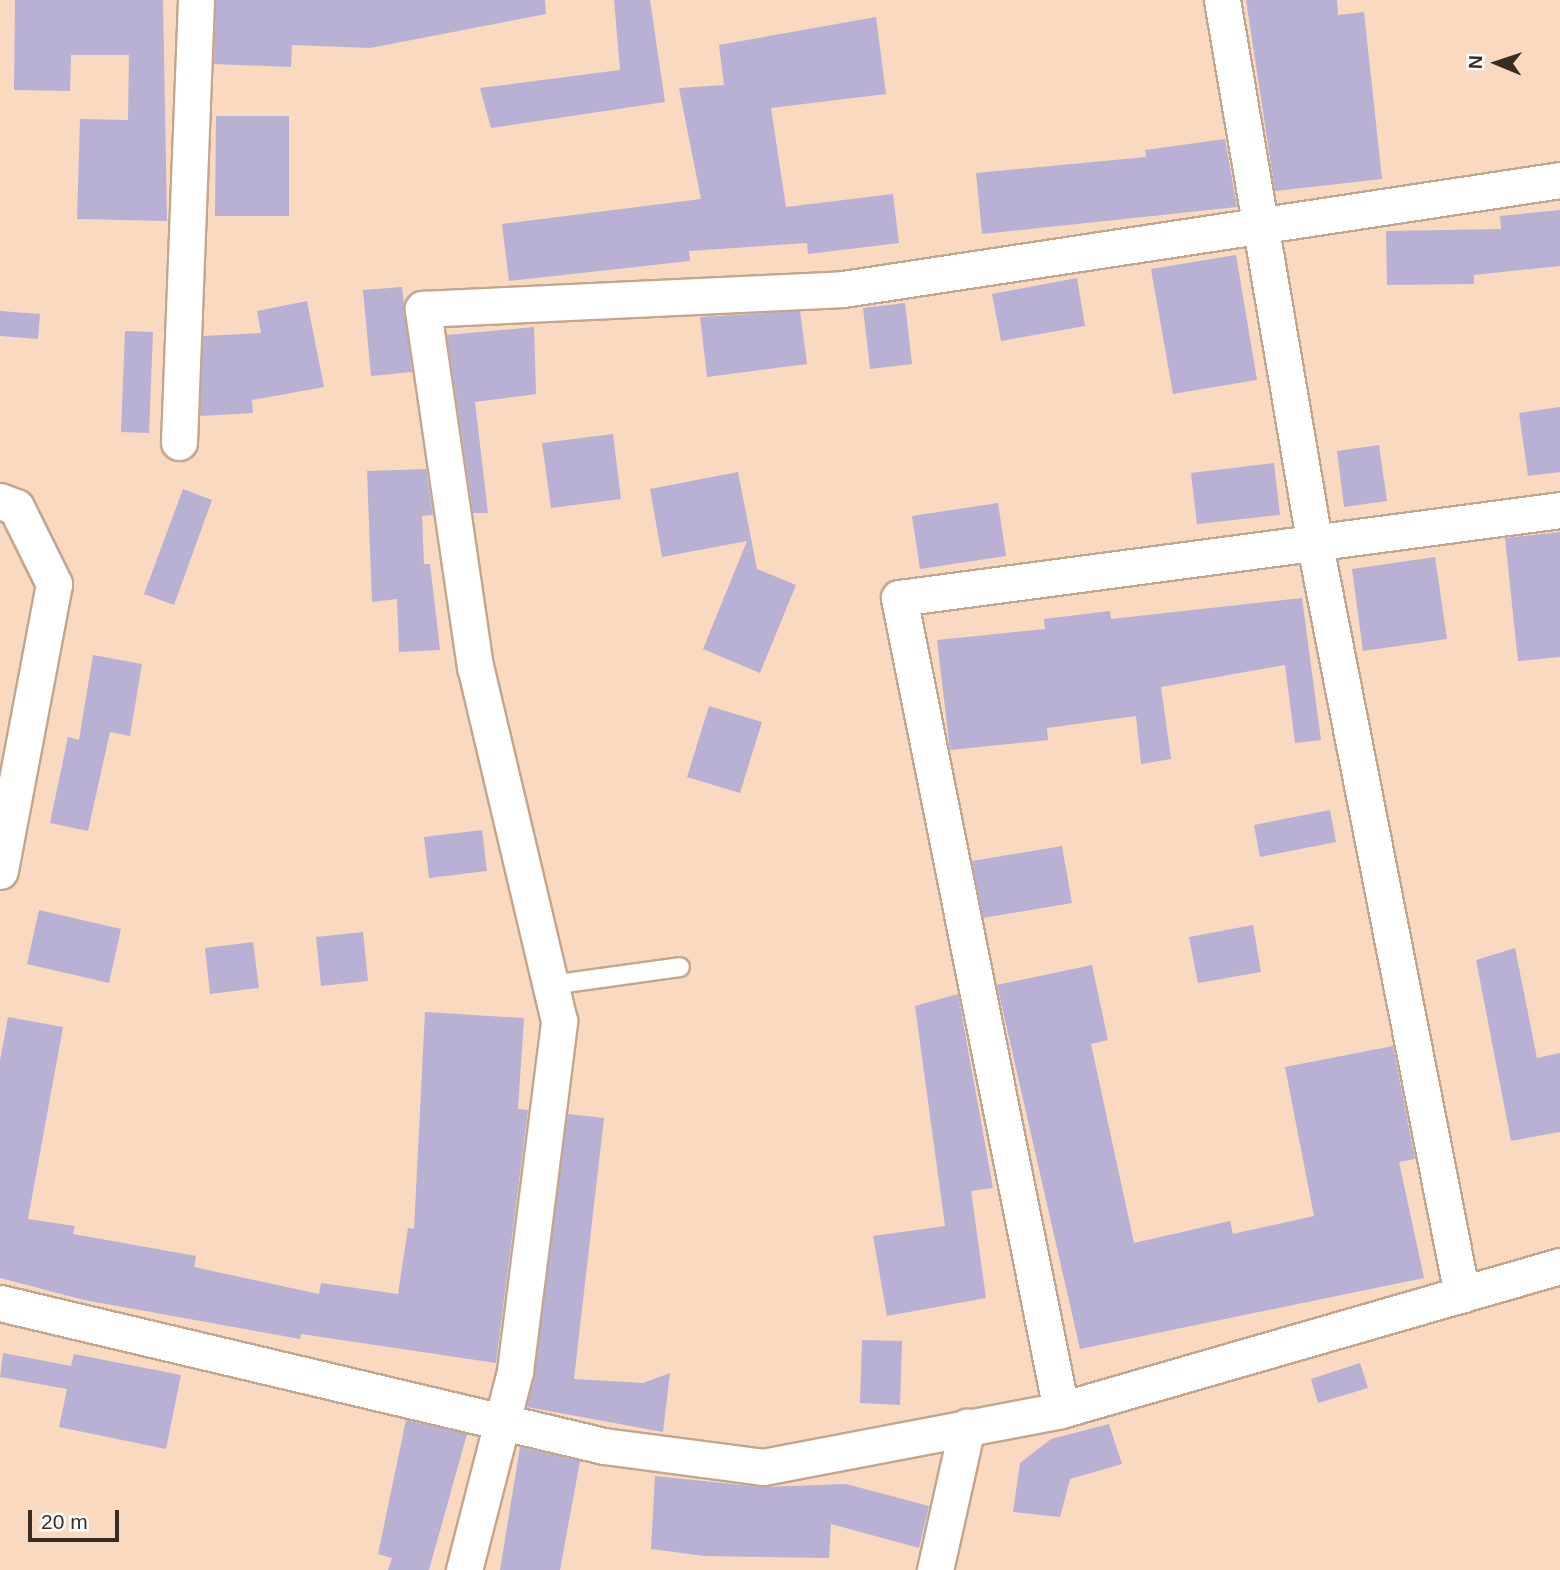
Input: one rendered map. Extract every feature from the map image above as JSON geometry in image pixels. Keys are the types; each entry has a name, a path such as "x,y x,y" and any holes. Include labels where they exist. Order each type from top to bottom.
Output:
{"street":[{"path":"179,442 197,0"},
{"path":"1222,0 1314,540 1462,1295"},
{"path":"464,1570 516,1371 559,1021 475,667 423,309 843,289 1560,180"},
{"path":"0,501 16,507 54,584 0,871"},
{"path":"1061,1409 899,598 1314,540 1560,510"},
{"path":"0,1303 504,1418 604,1446 763,1467 1061,1409 1560,1266"},
{"path":"935,1570 967,1427"}],"lane":[{"path":"551,985 680,967"}],"building":[{"path":"15,0 163,0 167,221 77,219 80,119 128,120 129,55 71,55 70,91 14,90"},
{"path":"216,0 545,0 546,14 370,48 292,45 291,67 214,64"},
{"path":"614,0 650,0 665,102 491,128 480,88 620,70"},
{"path":"1246,0 1337,0 1338,15 1364,12 1382,179 1275,191"},
{"path":"876,17 886,94 771,108 786,207 893,194 899,243 808,254 807,243 689,251 690,261 509,281 502,224 701,199 679,88 724,85 719,45"},
{"path":"216,116 289,116 289,216 215,216"},
{"path":"1225,139 1237,207 982,234 976,173 1146,157 1145,150"},
{"path":"1560,210 1560,266 1474,275 1474,284 1387,285 1386,231 1501,229 1500,216"},
{"path":"1236,255 1257,380 1173,394 1151,269"},
{"path":"1077,278 1085,326 1001,341 992,294"},
{"path":"402,287 412,372 371,376 363,290"},
{"path":"307,301 324,387 252,400 253,413 200,416 203,336 261,333 257,311"},
{"path":"905,303 912,364 870,369 863,308"},
{"path":"0,311 40,314 38,339 0,336"},
{"path":"800,311 807,364 707,377 700,317"},
{"path":"534,327 536,394 475,402 488,513 473,513 447,335"},
{"path":"125,331 153,332 149,433 121,432"},
{"path":"1560,407 1560,472 1528,476 1519,413"},
{"path":"613,434 621,499 551,508 542,443"},
{"path":"1379,445 1387,501 1344,507 1337,451"},
{"path":"1274,463 1280,515 1197,524 1191,473"},
{"path":"426,469 433,515 422,516 424,564 430,564 440,650 399,652 397,599 372,602 367,471"},
{"path":"738,472 757,569 796,585 760,673 703,649 747,541 662,557 650,489"},
{"path":"183,489 212,500 174,605 144,594"},
{"path":"998,503 1006,556 920,569 912,516"},
{"path":"1560,532 1560,657 1518,661 1505,538"},
{"path":"1435,557 1447,639 1363,651 1352,569"},
{"path":"1302,598 1321,740 1295,743 1285,665 1161,687 1171,759 1141,764 1136,716 1047,728 1048,740 950,750 937,640 1045,629 1044,619 1110,611 1111,619"},
{"path":"93,655 142,664 130,736 110,732 88,831 50,823 68,737 79,740"},
{"path":"709,706 762,722 740,793 687,777"},
{"path":"1330,810 1336,842 1260,857 1254,825"},
{"path":"482,830 487,871 429,878 424,837"},
{"path":"1062,846 1072,903 983,918 972,861"},
{"path":"39,910 121,929 109,983 27,964"},
{"path":"1253,925 1261,972 1198,983 1189,937"},
{"path":"363,932 368,981 321,986 316,937"},
{"path":"253,942 259,988 210,994 205,948"},
{"path":"1515,948 1537,1058 1560,1053 1560,1132 1511,1141 1476,960"},
{"path":"1092,965 1108,1040 1091,1044 1134,1243 1230,1221 1233,1234 1314,1216 1285,1067 1393,1046 1415,1159 1399,1162 1424,1278 1080,1349 997,985"},
{"path":"958,994 993,1188 971,1191 986,1298 887,1316 873,1236 945,1226 915,1006"},
{"path":"425,1012 524,1018 518,1109 528,1110 496,1363 301,1334 300,1339 84,1300 0,1278 0,1061 8,1017 63,1027 28,1219 75,1226 73,1234 196,1256 194,1267 319,1294 321,1283 398,1294 408,1228 414,1229"},
{"path":"568,1114 604,1118 574,1379 643,1383 670,1373 663,1432 527,1407"},
{"path":"862,1340 902,1341 900,1405 860,1403"},
{"path":"3,1353 71,1366 74,1354 181,1375 166,1449 59,1427 67,1389 0,1377"},
{"path":"1360,1363 1368,1388 1318,1403 1311,1379"},
{"path":"406,1420 467,1434 429,1570 388,1570 392,1558 378,1554"},
{"path":"1109,1424 1122,1464 1070,1479 1060,1517 1013,1512 1020,1463 1051,1439"},
{"path":"520,1447 580,1461 560,1570 500,1570"},
{"path":"655,1476 761,1487 846,1484 929,1506 919,1548 831,1524 829,1558 704,1556 651,1549"}]}
